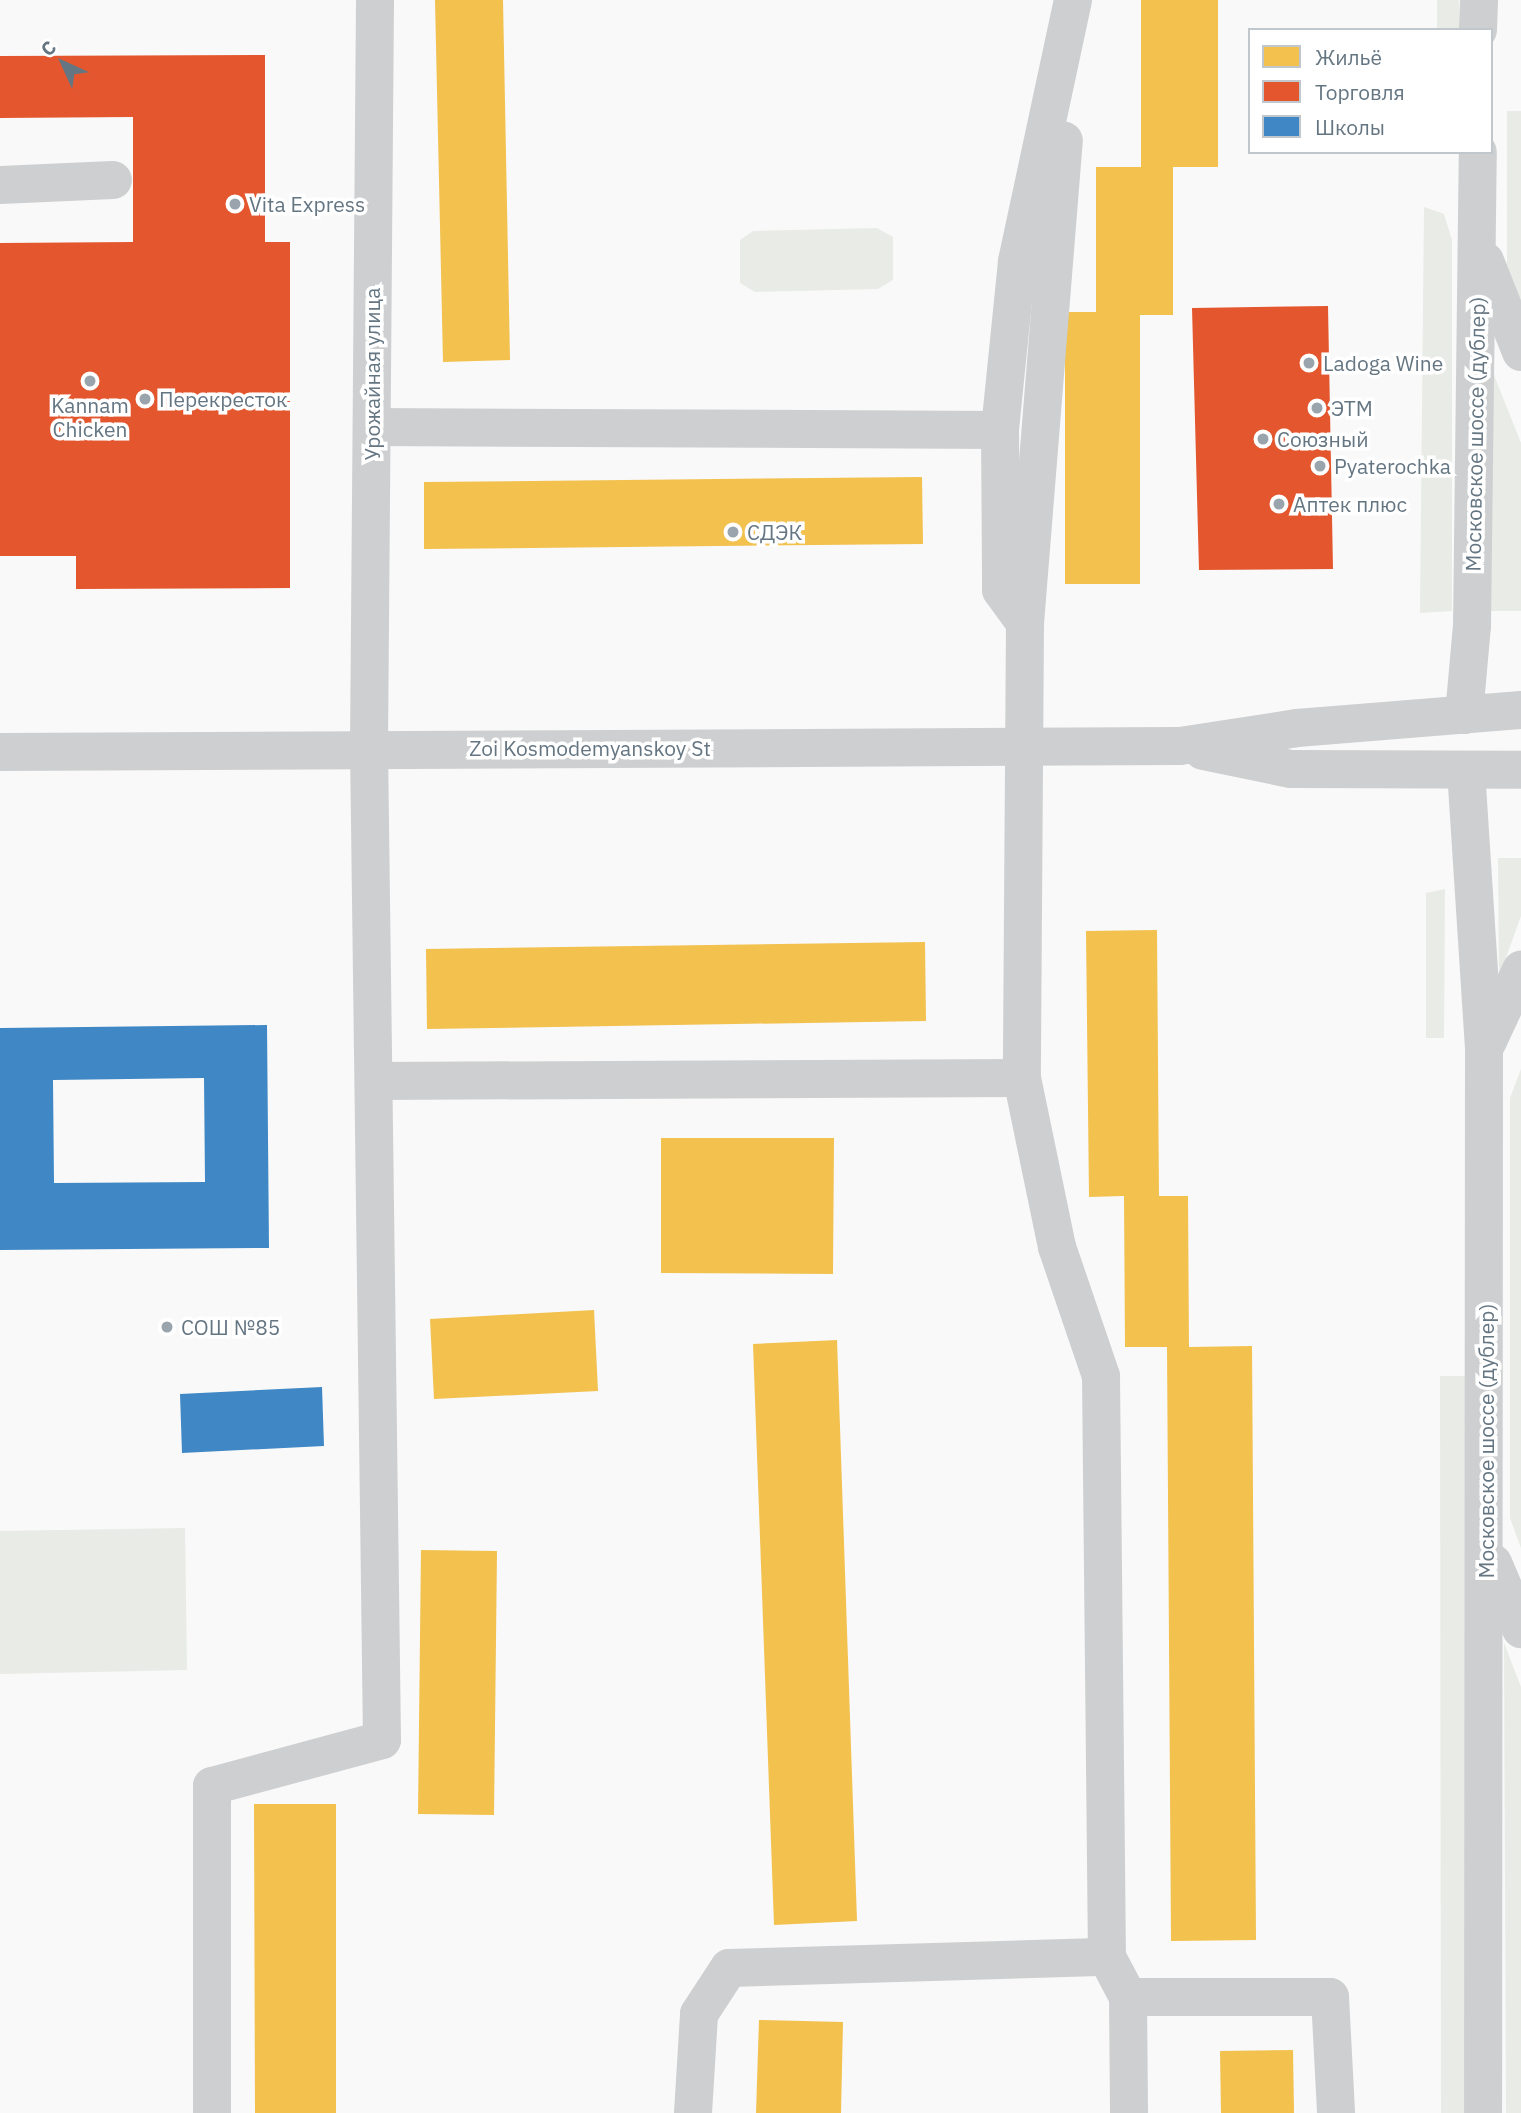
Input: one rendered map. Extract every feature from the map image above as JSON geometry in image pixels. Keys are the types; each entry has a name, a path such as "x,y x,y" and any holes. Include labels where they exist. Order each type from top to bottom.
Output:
{"street":[{"name":"Урожайная улица","path":"212,2113 212,1786 382,1740 376,1081 369,748 375,0"},
{"path":"1025,623 1001,590 1000,430 1017,262 1074,0"},
{"path":"1074,0 1025,623 1022,1078 1057,1247 1101,1376 1107,1957 1128,1997 1129,2113"},
{"path":"1478,28 1479,0"},
{"name":"Московское шоссе (дублер)","path":"1464,715 1472,626 1478,154"},
{"path":"0,185 113,180"},
{"path":"1478,242 1521,352"},
{"path":"372,427 1000,430"},
{"path":"1180,746 1297,728 1521,709"},
{"path":"1180,746 1291,769 1521,770"},
{"name":"Zoi Kosmodemyanskoy St","path":"0,752 369,748 1180,746"},
{"name":"Московское шоссе (дублер)","path":"1466,770 1484,1049 1487,1548 1483,2113"},
{"path":"1484,1049 1521,970"},
{"path":"376,1081 1022,1078"},
{"path":"1487,1548 1521,1629"},
{"path":"693,2113 699,2014 729,1968 1107,1957"},
{"path":"1128,1997 1330,1997 1336,2113"}],"shaded area":[{"path":"1437,0 1459,0 1460,28 1437,28"},
{"path":"1507,111 1521,111 1521,301 1507,265"},
{"path":"1424,207 1444,214 1452,240 1452,611 1420,613"},
{"path":"877,228 893,237 893,280 878,289 755,292 740,283 740,240 753,231"},
{"path":"1492,370 1521,443 1521,611 1490,611"},
{"path":"1498,858 1521,858 1521,916 1499,977"},
{"path":"1445,889 1444,1038 1426,1038 1426,893"},
{"path":"1521,1069 1521,1548 1510,1518 1510,1098"},
{"path":"1440,1376 1466,1376 1468,2113 1441,2113"},
{"path":"185,1528 187,1670 0,1674 0,1531"},
{"path":"1504,1643 1521,1687 1521,2113 1506,2113"}],"building: Жильё":[{"path":"435,0 503,0 510,360 443,362"},
{"path":"1141,0 1218,0 1218,167 1173,167 1173,315 1140,315 1140,584 1065,584 1065,312 1096,312 1096,167 1141,167"},
{"path":"922,477 923,544 424,549 424,482"},
{"path":"1157,930 1159,1196 1188,1196 1189,1347 1252,1346 1256,1940 1171,1941 1167,1347 1125,1347 1124,1196 1089,1197 1086,931"},
{"path":"925,942 926,1021 427,1029 426,949"},
{"path":"661,1138 834,1138 833,1274 661,1273"},
{"path":"594,1310 598,1391 434,1399 430,1319"},
{"path":"837,1340 857,1921 774,1925 753,1344"},
{"path":"421,1550 497,1551 494,1815 418,1814"},
{"path":"254,1804 336,1804 336,2113 255,2113"},
{"path":"759,2020 843,2022 841,2113 756,2113"},
{"path":"1293,2050 1294,2113 1221,2113 1220,2051"}],"building: Торговля":[{"name":"Перекресток","path":"265,55 265,242 290,242 290,588 76,589 76,556 0,556 0,243 133,242 133,117 0,118 0,56"},
{"name":"Союзный","path":"1328,306 1333,569 1199,570 1192,308"}],"building: Школы":[{"path":"267,1025 269,1248 0,1250 0,1028","holes":["204,1078 205,1182 54,1183 53,1080"]},
{"path":"322,1387 324,1446 182,1453 180,1394"}],"place":[{"name":"Vita Express","path":"235,204"},
{"name":"Ladoga Wine","path":"1309,363"},
{"name":"Kannam Chicken","path":"90,381"},
{"name":"Перекресток","path":"145,399"},
{"name":"ЭТМ","path":"1317,408"},
{"name":"Союзный","path":"1263,439"},
{"name":"Pyaterochka","path":"1320,466"},
{"name":"Аптек плюс","path":"1279,504"},
{"name":"СДЭК","path":"733,532"},
{"name":"СОШ №85","path":"167,1327"}]}
